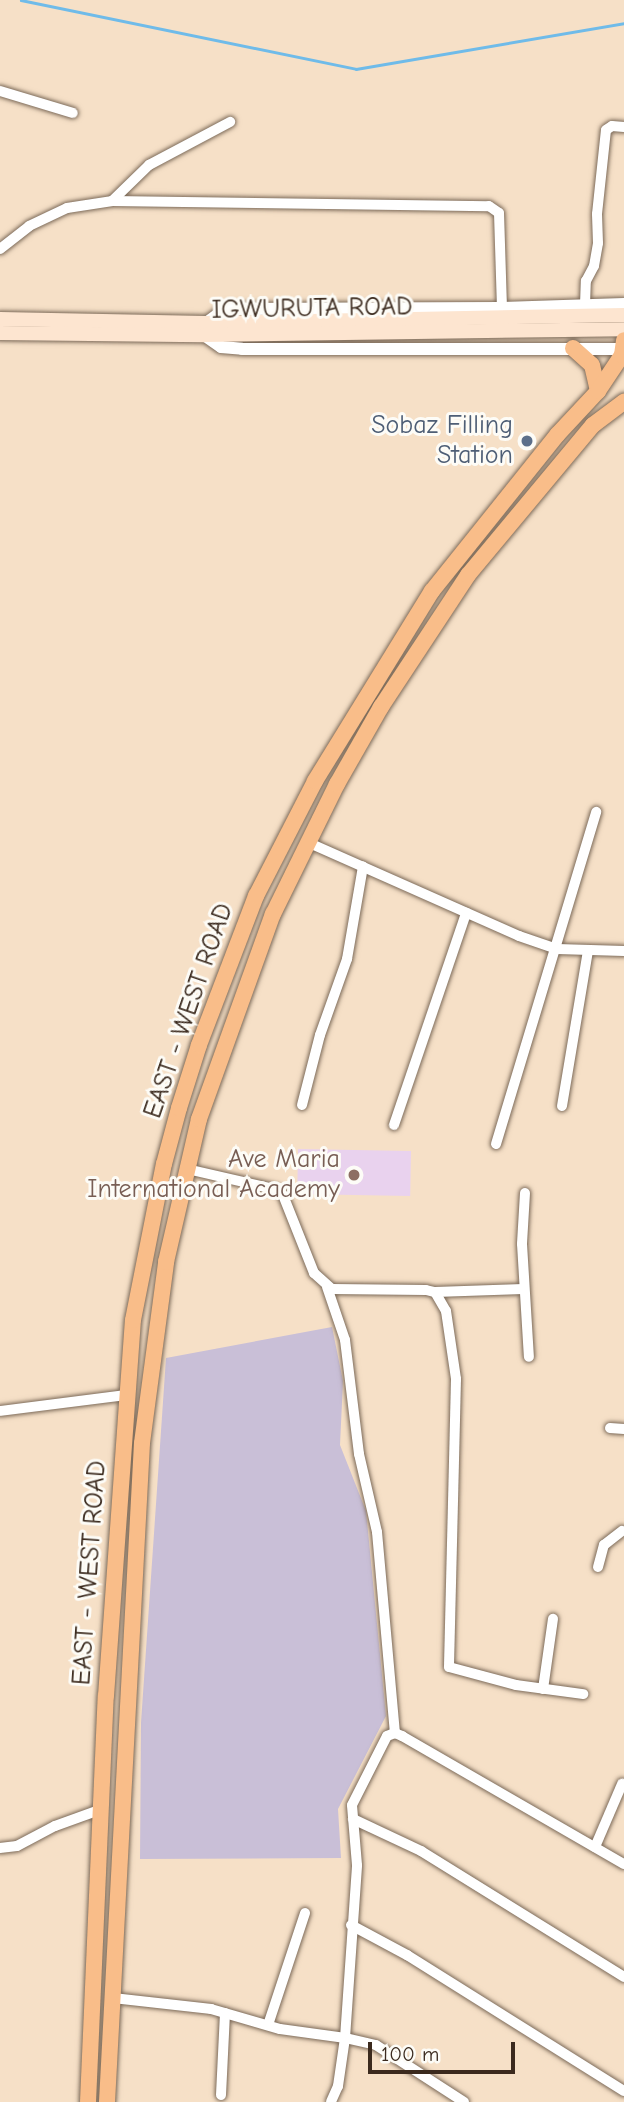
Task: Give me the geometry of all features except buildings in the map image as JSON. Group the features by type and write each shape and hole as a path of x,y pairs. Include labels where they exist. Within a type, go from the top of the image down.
{"main road":[{"path":"548,323 624,315"},
{"name":"IGWURUTA ROAD","path":"0,319 205,329"},
{"name":"IGWURUTA ROAD","path":"0,333 548,323 624,328"},
{"path":"573,348 592,365 598,391"},
{"name":"EAST - WEST ROAD","path":"88,2102 117,1505 133,1320 164,1164 199,1045 256,896 357,709 432,591 556,435 598,391 623,351"},
{"name":"EAST - WEST ROAD","path":"107,2102 142,1443 160,1298 199,1119 247,979 307,842 381,706 468,575 593,425 623,403"},
{"path":"452,566 468,575"}],"street":[{"path":"0,91 73,113"},
{"path":"112,201 149,165 230,122"},
{"path":"585,305 586,281 594,266 598,243 597,214 606,130 612,126 624,127"},
{"path":"0,249 29,226 67,208 112,201 489,206 499,213 502,308"},
{"path":"623,351 573,348 242,349 221,347 205,329 225,309 502,308 624,304"},
{"path":"496,1143 557,949 596,812"},
{"path":"307,842 496,928 557,949 624,951"},
{"path":"302,1105 320,1035 347,959 363,866"},
{"path":"394,1125 466,913"},
{"path":"562,1106 588,951"},
{"path":"187,1169 278,1190 283,1195 314,1272 327,1287 343,1327 359,1454 377,1532 395,1733"},
{"path":"525,1193 523,1289 530,1357"},
{"path":"327,1287 435,1292 523,1289"},
{"path":"435,1292 446,1311 456,1379 449,1667 544,1689 583,1694"},
{"path":"0,1411 127,1395"},
{"path":"610,1428 624,1429"},
{"path":"607,1531 623,1531"},
{"path":"598,1567 604,1545 623,1531"},
{"path":"544,1689 553,1619"},
{"path":"331,2102 338,2085 345,2038 357,1865 352,1805 362,1780 387,1736 395,1733"},
{"path":"395,1733 624,1864"},
{"path":"596,1847 622,1784"},
{"path":"0,1848 17,1846 55,1826 102,1809"},
{"path":"353,1819 421,1851 624,1978"},
{"path":"268,2025 305,1913"},
{"path":"351,1925 407,1955 624,2091"},
{"path":"113,1998 225,2013 268,2025 376,2045 464,2102"},
{"path":"221,2095 225,2013"}],"shaded area":[{"name":"Ave Maria International Academy","path":"298,1149 411,1151 410,1196 297,1194"},
{"path":"332,1327 343,1381 340,1445 366,1511 386,1716 338,1809 341,1858 140,1859 141,1723 166,1358"}],"waterway":[{"path":"21,0 356,69 624,23"}],"place":[{"name":"Sobaz Filling Station","path":"527,441"},
{"name":"Ave Maria International Academy","path":"354,1175"}]}
